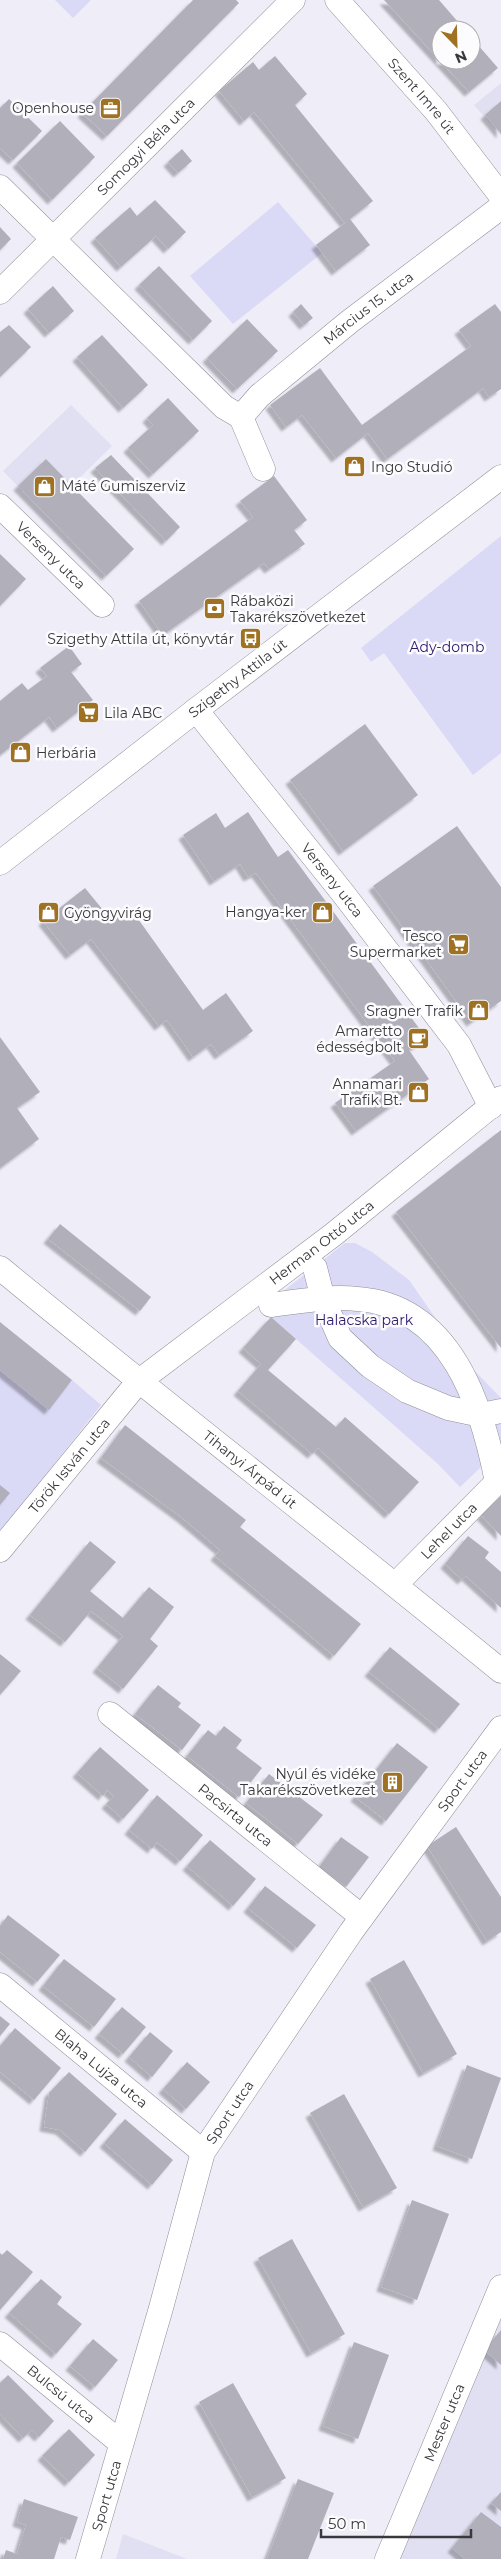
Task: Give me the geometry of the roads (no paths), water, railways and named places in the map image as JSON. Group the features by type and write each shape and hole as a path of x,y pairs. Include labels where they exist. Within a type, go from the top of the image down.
{"street":[{"name":"Somogyi Béla utca","path":"0,292 293,0"},
{"name":"Szent Imre út","path":"338,0 436,111 501,196"},
{"path":"0,187 224,407 241,417 263,470"},
{"name":"Március 15. utca","path":"241,417 259,396 342,328 501,207"},
{"name":"Szigethy Attila út","path":"0,863 196,710 501,478"},
{"name":"Verseny utca","path":"0,506 102,605"},
{"name":"Verseny utca","path":"196,710 336,884 459,1045 496,1102"},
{"name":"Herman Ottó utca","path":"138,1382 334,1234 496,1102"},
{"name":"Tihanyi Árpád út","path":"0,1268 138,1382 396,1584 501,1671"},
{"path":"315,1268 323,1298 340,1338 370,1366 407,1392 448,1408 491,1413"},
{"path":"271,1305 323,1298 360,1299 388,1305 420,1320 444,1345 491,1413 489,1442 499,1480"},
{"name":"Török István utca","path":"0,1550 138,1382"},
{"name":"Lehel utca","path":"396,1584 499,1480"},
{"name":"Pacsirta utca","path":"110,1714 362,1917"},
{"name":"Sport utca","path":"88,2559 161,2308 203,2152 362,1917 501,1728"},
{"name":"Blaha Lujza utca","path":"0,1985 203,2152"},
{"name":"Mester utca","path":"386,2559 501,2287"},
{"name":"Bulcsú utca","path":"0,2344 121,2443"}],"place":[{"name":"Openhouse","path":"110,108"},
{"name":"Ingo Studió","path":"355,467"},
{"name":"Máté Gumiszerviz","path":"45,486"},
{"name":"Rábaközi Takarékszövetkezet","path":"214,609"},
{"name":"Szigethy Attila út, könyvtár","path":"250,639"},
{"name":"Lila ABC","path":"88,713"},
{"name":"Herbária","path":"20,753"},
{"name":"Hangya-ker","path":"323,912"},
{"name":"Gyöngyvirág","path":"48,913"},
{"name":"Tesco Supermarket","path":"458,944"},
{"name":"Sragner Trafik","path":"479,1011"},
{"name":"Amaretto édességbolt","path":"418,1039"},
{"name":"Annamari Trafik Bt.","path":"418,1092"},
{"name":"Nyúl és vidéke Takarékszövetkezet","path":"392,1782"}],"park label":[{"name":"Ady-domb","path":"447,647"},
{"name":"Halacska park","path":"364,1320"}]}
